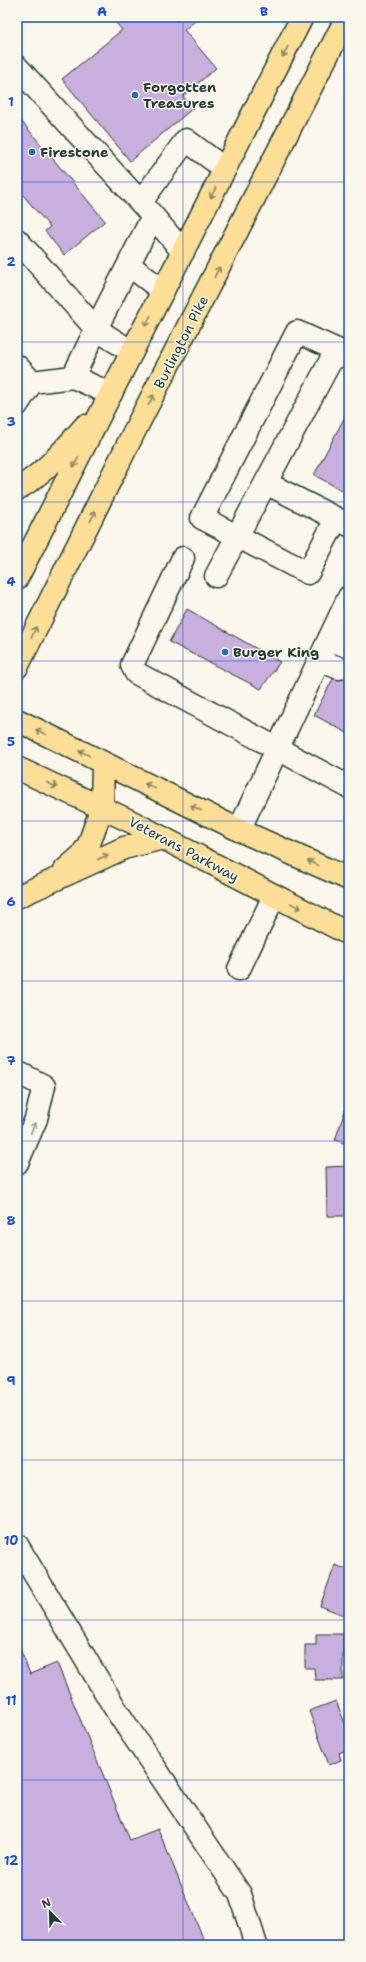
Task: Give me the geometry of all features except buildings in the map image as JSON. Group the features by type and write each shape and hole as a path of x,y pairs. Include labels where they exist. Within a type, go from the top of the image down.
{"main road":[{"path":"17,578 302,17"},
{"name":"Burlington Pike","path":"17,667 138,424 345,25"},
{"path":"17,489 35,478 62,453 111,394"},
{"path":"17,720 239,830 349,879"},
{"path":"53,879 82,855 89,844 102,807 103,763"},
{"name":"Veterans Parkway","path":"17,768 102,807 349,934"},
{"path":"17,897 53,879 124,848 163,838"}],"lane":[{"path":"17,67 147,209 182,252"},
{"path":"73,377 128,265 147,209 186,140 225,169"},
{"path":"17,240 96,329 132,352"},
{"path":"128,265 163,291"},
{"path":"266,483 343,522 308,573 202,518 297,332 347,354"},
{"path":"216,576 331,360 347,354"},
{"path":"17,366 32,382"},
{"path":"17,405 32,382 73,377 111,394"},
{"path":"183,558 132,665 133,670 136,673 349,787"},
{"path":"239,830 278,748 338,642 349,597"},
{"path":"239,969 274,896"},
{"path":"17,1072 44,1086 36,1120 17,1163"},
{"path":"17,1545 118,1713 240,1894 256,1945"}],"tunnel":[{"path":"344,657 349,660"}],"place":[{"name":"Forgotten Treasures","path":"135,95"},
{"name":"Firestone","path":"32,152"},
{"name":"Burger King","path":"225,652"}]}
